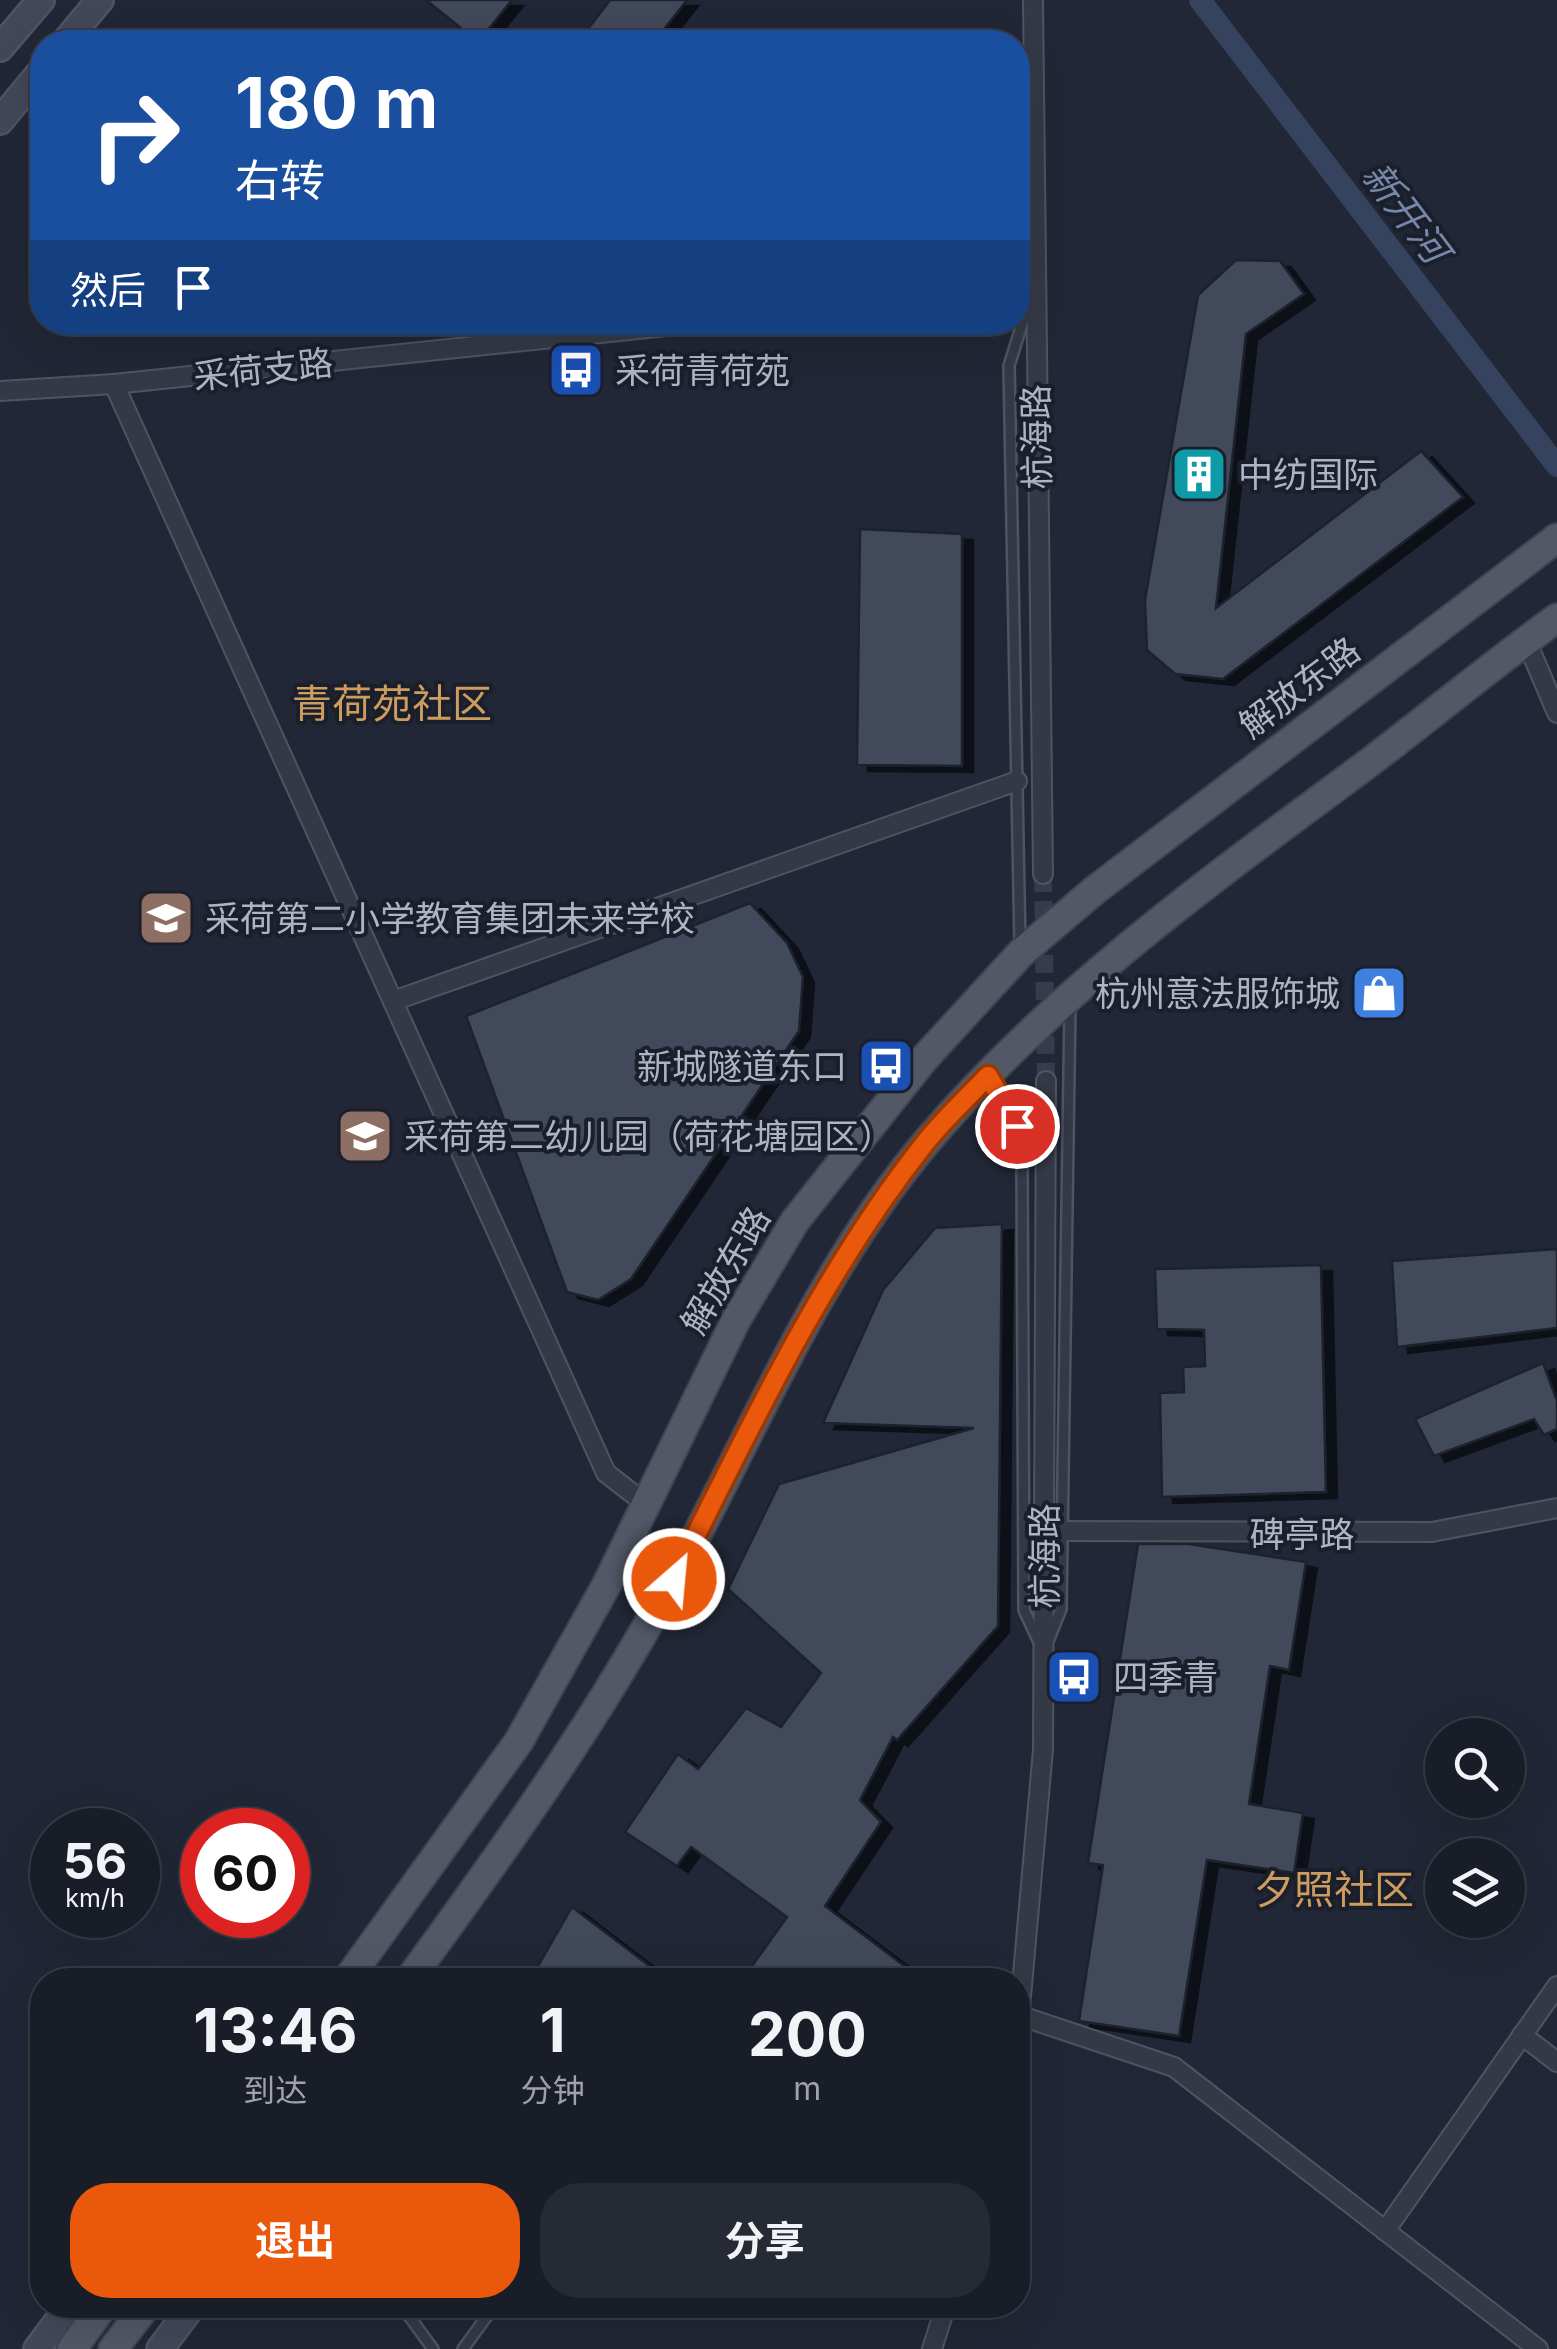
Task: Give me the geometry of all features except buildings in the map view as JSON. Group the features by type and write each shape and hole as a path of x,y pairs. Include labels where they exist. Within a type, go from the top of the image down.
{"main road":[{"path":"0,48 40,0"},
{"path":"75,30 100,0"},
{"path":"0,122 30,85"},
{"name":"解放东路","path":"356,1968 519,1740 607,1584 736,1320 795,1221 923,1060 1020,953 1095,890 1557,538"},
{"path":"419,1968 512,1840 598,1708 674,1579 800,1334 863,1230 927,1141 988,1076 1171,909 1557,618"},
{"path":"36,2349 60,2318"},
{"path":"72,2349 95,2318"},
{"path":"113,2349 136,2318"},
{"path":"160,2349 183,2318"}],"street":[{"name":"杭海路","path":"1030,124 1033,0"},
{"name":"采荷支路","path":"0,391 114,384 581,335"},
{"name":"杭海路","path":"1027,335 1044,874"},
{"path":"114,384 606,1473 646,1504"},
{"path":"1526,640 1557,713"},
{"path":"393,1001 1017,781"},
{"name":"杭海路","path":"1024,1968 1043,1750 1044,1651 1054,1531 1046,1081"},
{"name":"碑亭路","path":"1054,1531 1432,1532 1557,1508"},
{"path":"1384,2230 1557,1986"},
{"path":"1030,2026 1174,2067 1538,2349"},
{"path":"1522,2036 1557,2062"},
{"path":"932,2349 942,2318"}],"lane":[{"path":"1016,335 1009,366 1020,953"},
{"path":"1054,1531 1070,1000"},
{"path":"988,1076 1017,1126 1022,1164 1024,1610 1044,1651"},
{"path":"410,2318 433,2349"},
{"path":"464,2349 485,2318"}],"waterway":[{"name":"新开河","path":"1200,0 1557,466"}],"tunnel":[{"path":"1043,874 1046,1081"}],"place":[{"name":"采荷青荷苑","path":"576,370"},
{"name":"中纺国际","path":"1199,474"},
{"name":"采荷第二小学教育集团未来学校","path":"166,918"},
{"name":"杭州意法服饰城","path":"1379,993"},
{"name":"新城隧道东口","path":"886,1066"},
{"name":"采荷第二幼儿园（荷花塘园区）","path":"365,1136"},
{"name":"四季青","path":"1074,1677"}],"district":[{"name":"青荷苑社区","path":"392,703"},
{"name":"夕照社区","path":"1334,1889"}],"route":[{"path":"674,1579 800,1334 863,1230 927,1141 988,1076 1017,1126"}]}
